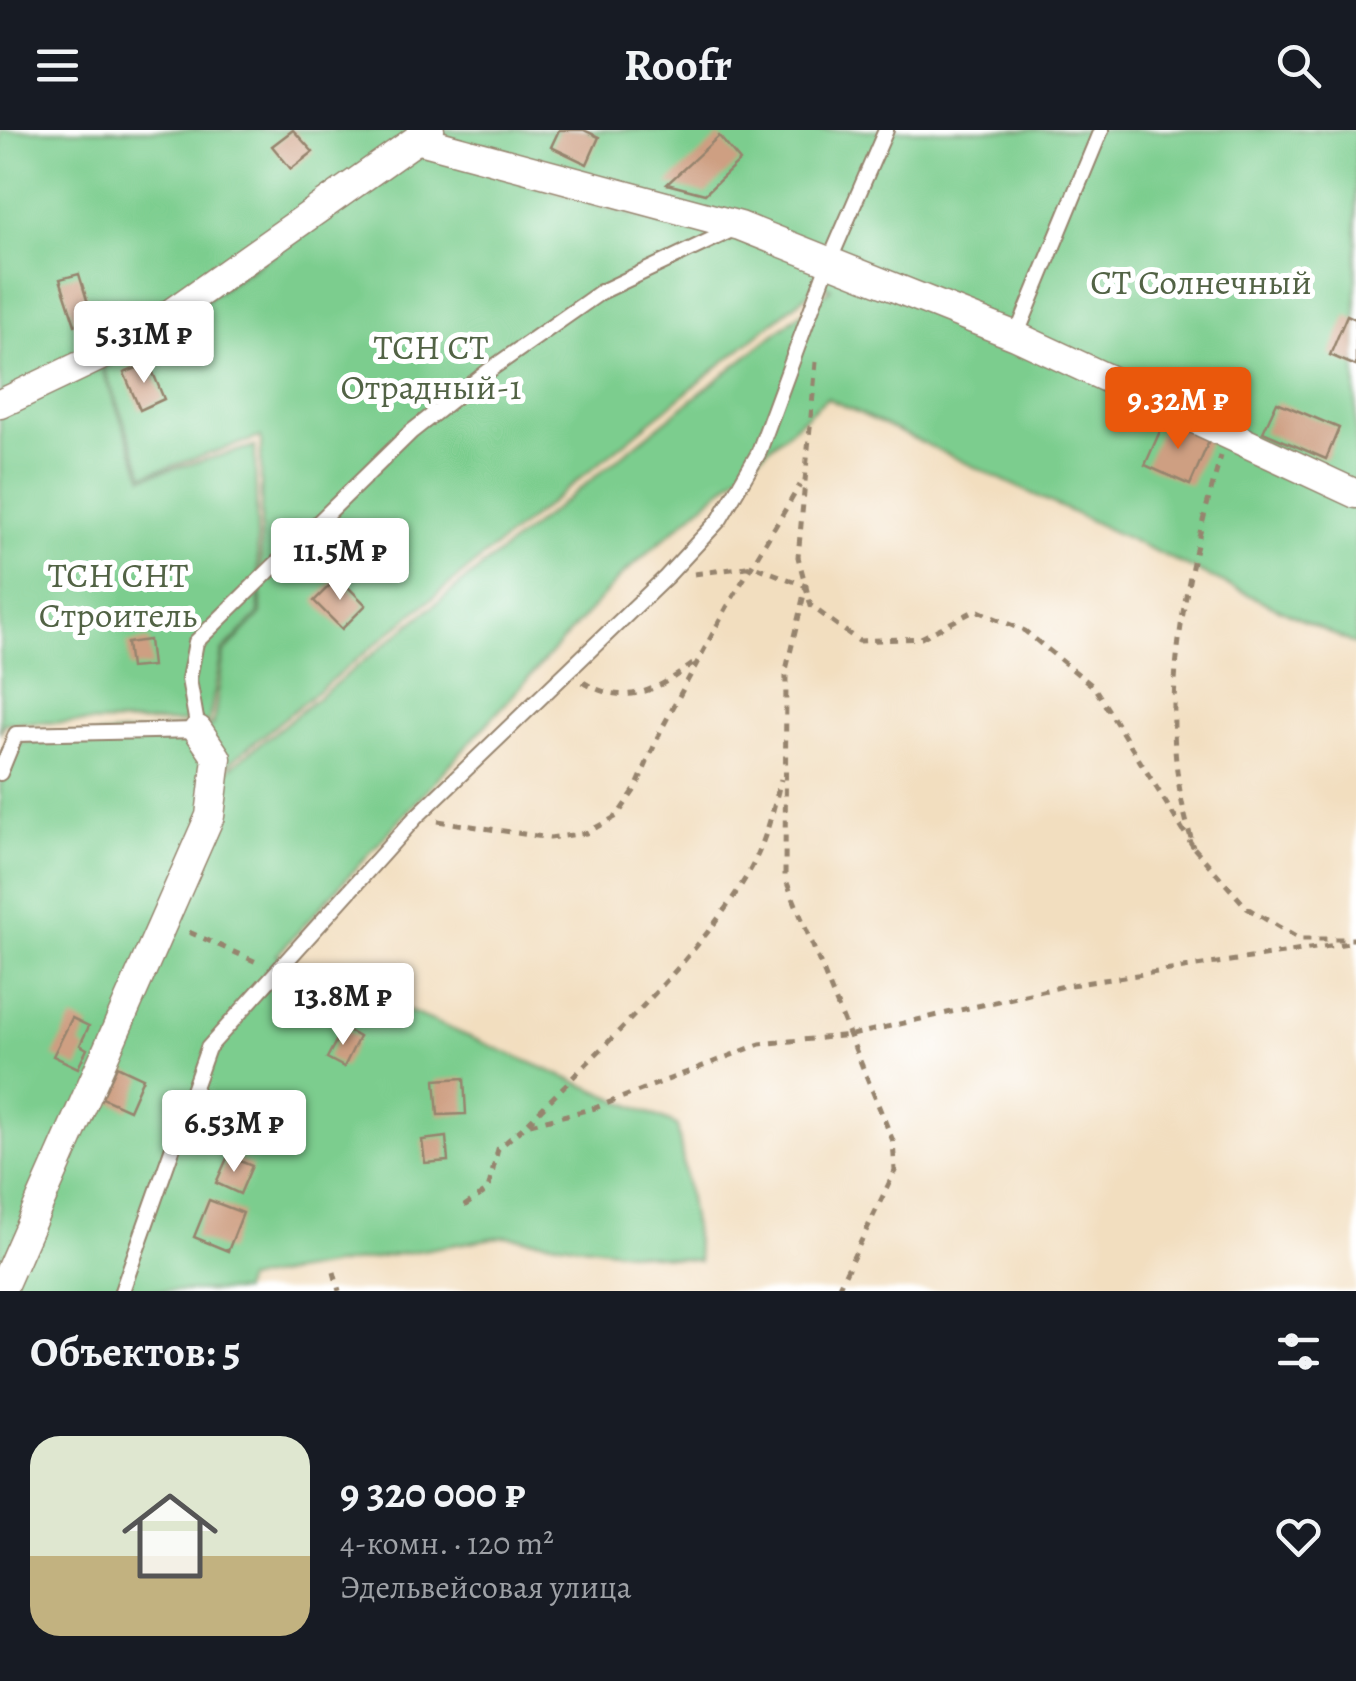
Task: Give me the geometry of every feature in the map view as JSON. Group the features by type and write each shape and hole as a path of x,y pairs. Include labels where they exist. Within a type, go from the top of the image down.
{"street":[{"path":"0,404 130,342 425,135 740,226 1016,336 1356,494"},
{"path":"1,1291 210,816 217,758 198,730"}],"lane":[{"path":"122,1291 208,1048 415,818 666,578 720,519 758,454 828,264 886,130"},
{"path":"1016,336 1101,130"},
{"path":"0,773 16,734 198,730 189,679 196,642 411,432 601,292 740,226"}],"path":[{"path":"816,356 798,556 811,606 858,641 920,638 976,610 1025,631 1094,687 1194,848 1247,908 1299,939 1356,940"},
{"path":"1194,848 1178,793 1170,708 1194,563 1228,432"},
{"path":"415,818 550,838 586,833 617,816 636,788 661,730 700,658 803,481"},
{"path":"666,578 754,566 806,586"},
{"path":"806,586 786,670 782,771 785,878 893,1141 895,1171 837,1291"},
{"path":"567,672 594,689 631,697 663,686 700,658"},
{"path":"464,1206 488,1190 498,1149 526,1125 712,925 749,872 770,825 782,771"},
{"path":"164,921 277,971"},
{"path":"526,1125 594,1108 760,1044 852,1035 1064,986 1356,940"},
{"path":"334,1272 338,1291"}],"green space":[{"path":"0,130 1356,130 1356,645 827,398 623,574 277,955 677,1125 699,1261 505,1236 246,1280 242,1291 0,1291 0,784 20,742 213,725 224,653 261,614 261,437 144,475 104,369 425,152 681,230 440,135 102,369 143,477 255,446 259,614 222,651 209,722 5,723 0,733","holes":["820,284 831,289 227,770 223,768"]}],"building":[{"path":"293,130 313,152 291,169 272,146"},
{"path":"559,130 584,130 599,137 587,164 551,147"},
{"path":"719,136 740,161 705,194 667,184"},
{"path":"79,274 93,320 75,325 60,279"},
{"path":"1347,315 1356,319 1356,366 1330,355"},
{"path":"149,363 164,399 140,410 124,373"},
{"path":"1277,402 1339,428 1326,459 1263,432"},
{"path":"1165,420 1210,439 1190,485 1145,465"},
{"path":"338,577 366,605 342,629 314,601"},
{"path":"149,640 152,666 130,668 127,643"},
{"path":"72,1018 89,1026 80,1045 87,1049 78,1068 53,1056"},
{"path":"343,1028 359,1037 344,1067 327,1058"},
{"path":"117,1066 143,1078 129,1110 102,1098"},
{"path":"464,1078 466,1114 438,1115 435,1080"},
{"path":"446,1137 448,1161 425,1163 422,1140"},
{"path":"228,1156 252,1166 240,1194 216,1183"},
{"path":"209,1200 243,1213 228,1251 194,1237"}],"park label":[{"name":"СТ Солнечный","path":"1201,282"},
{"name":"ТСН СТ Отрадный-1","path":"431,367"},
{"name":"ТСН СНТ Строитель","path":"118,595"}]}
